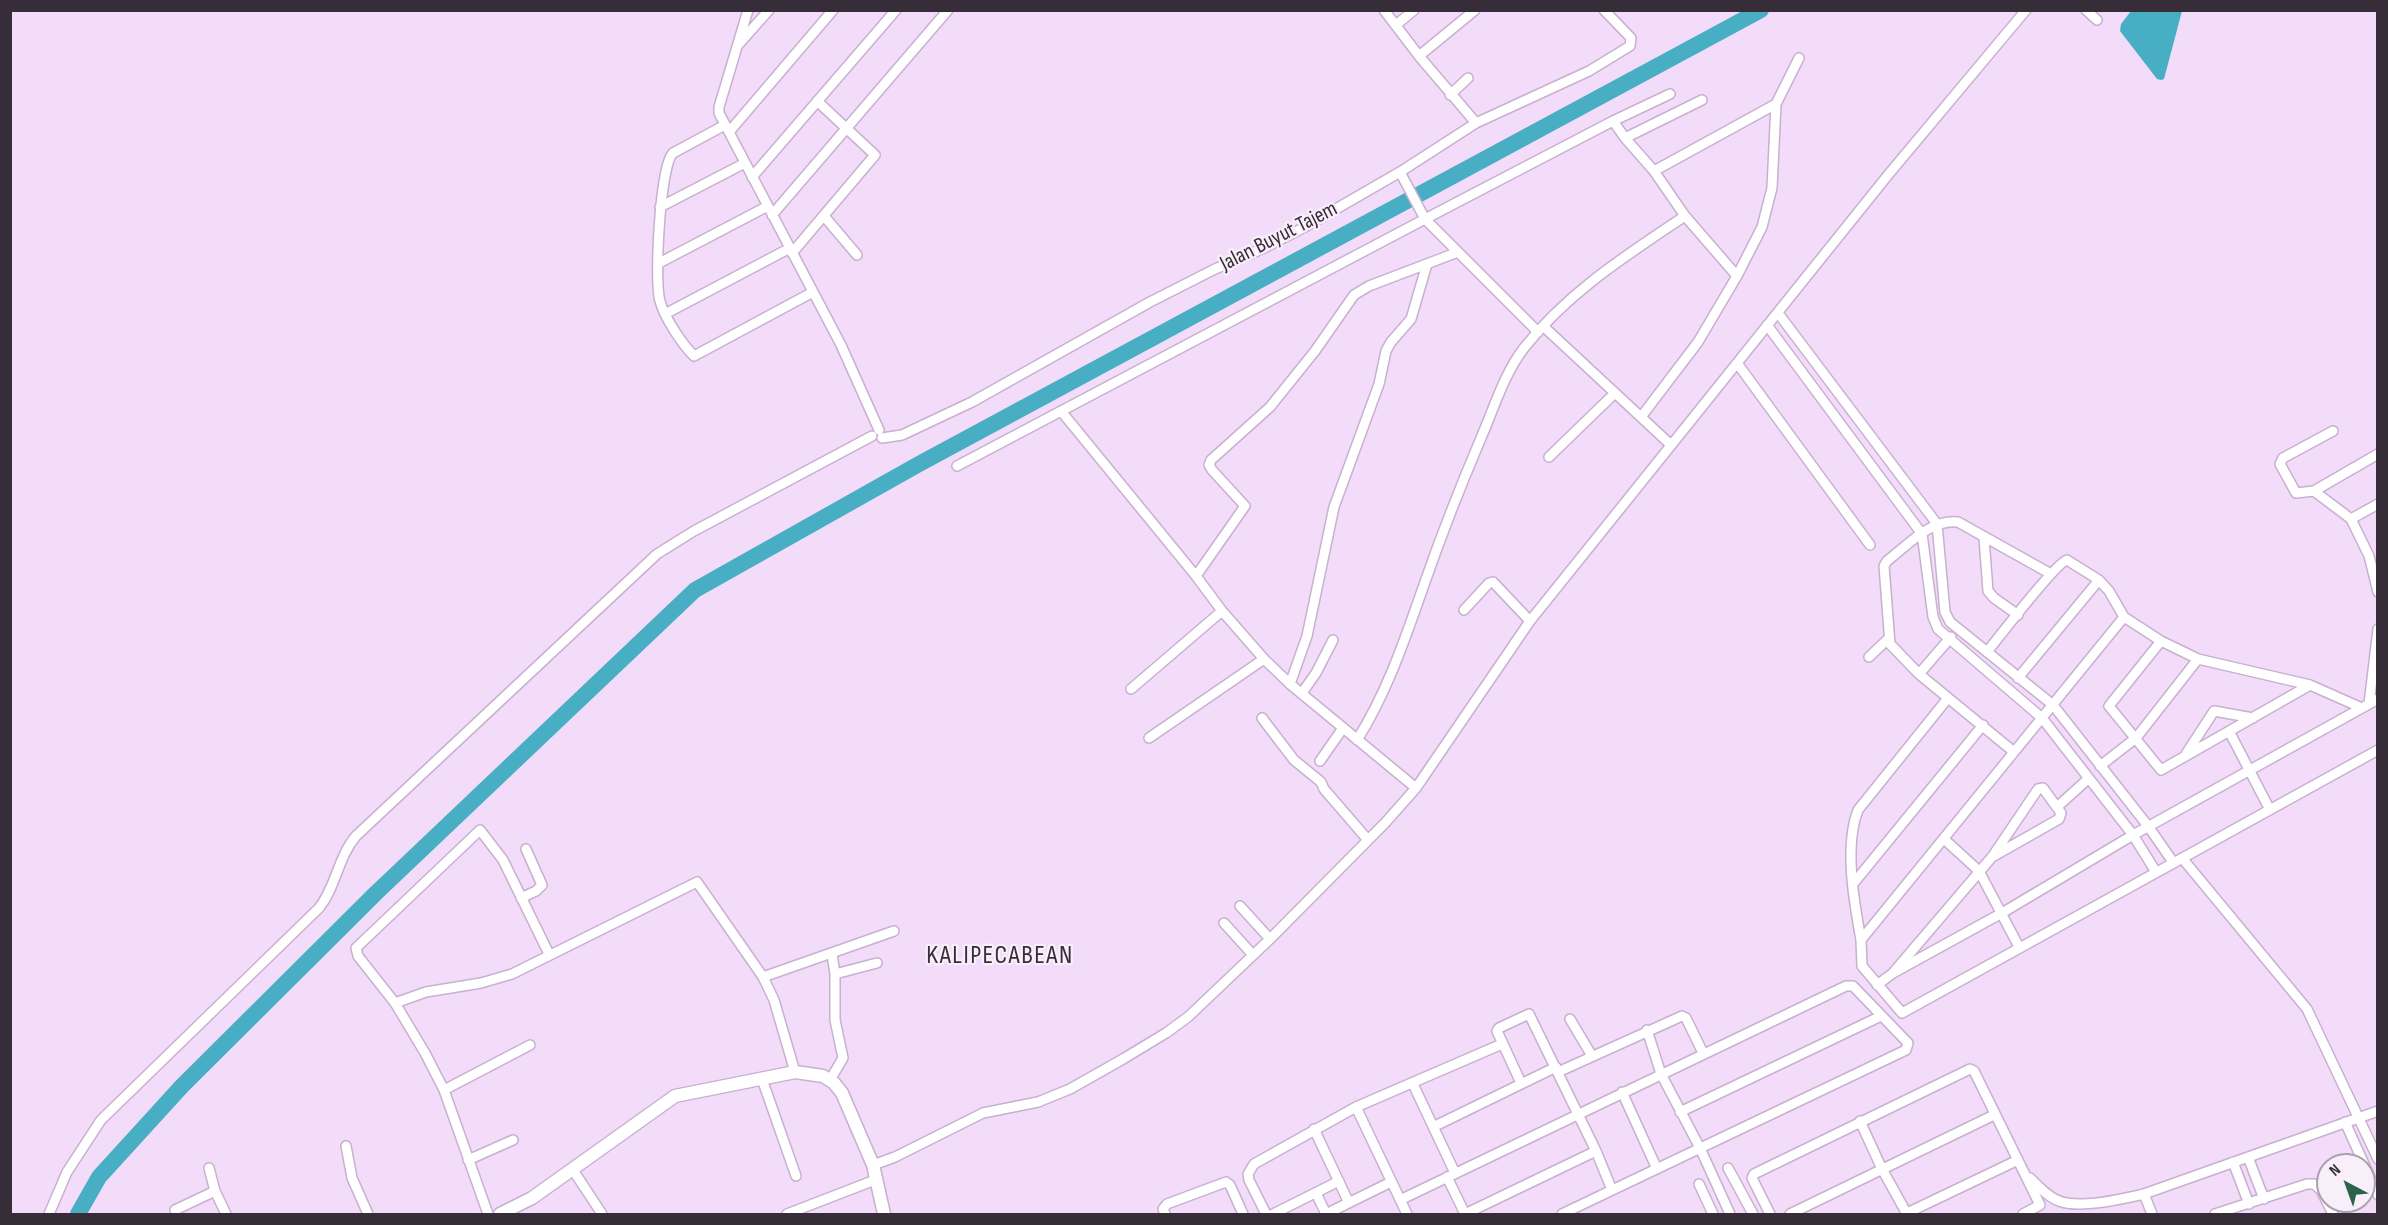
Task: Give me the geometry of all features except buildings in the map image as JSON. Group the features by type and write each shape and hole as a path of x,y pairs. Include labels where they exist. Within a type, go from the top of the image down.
{"street":[{"path":"748,10 719,107 727,129 841,345 878,435"},
{"path":"736,48 769,10"},
{"path":"813,292 694,356 665,314 659,300 657,280 660,207 669,156 727,129 833,10"},
{"path":"752,177 896,10"},
{"path":"1384,10 1450,95 1476,123"},
{"path":"1396,25 1414,10"},
{"path":"1419,56 1475,10"},
{"name":"Jalan Buyut Tajem","path":"48,1215 67,1172 101,1120 319,908 326,898 350,843 657,554 694,531 878,435 902,435 972,402 1150,302 1215,269 1264,248 1402,175 1476,123 1589,71 1630,46 1631,38 1604,10"},
{"path":"873,1165 896,1157 984,1113 1038,1102 1070,1089 1166,1033 1188,1017 1270,939 1416,788 1530,621 1888,175 2026,10"},
{"path":"2086,10 2097,20"},
{"path":"659,263 770,211 848,128 944,12"},
{"path":"1641,417 1698,342 1737,276 1762,227 1769,205 1773,180 1776,104 1799,58"},
{"path":"1450,95 1468,78"},
{"path":"957,466 1424,217 1670,94"},
{"path":"1625,138 1702,100"},
{"path":"665,314 791,250 824,216 875,155 817,101"},
{"path":"1654,171 1776,104"},
{"path":"1613,121 1654,171 1685,216 1737,276"},
{"path":"660,207 745,163"},
{"path":"1402,175 1424,217 1458,252 1540,329 1641,417 1669,448"},
{"path":"824,216 857,255"},
{"path":"1357,740 1372,717 1391,676 1450,512 1509,371 1540,329 1587,285 1685,216"},
{"path":"1196,576 1245,506 1212,470 1209,465 1211,460 1270,407 1315,351 1354,295 1368,286 1458,252"},
{"path":"1290,684 1307,636 1334,507 1379,384 1386,351 1411,320 1427,264"},
{"path":"1778,313 1934,521 1945,612 1950,622 2053,705 2148,826 2307,1009 2378,1159"},
{"path":"1767,325 1920,531 1933,617 1938,629 2042,718 2133,835 2156,872"},
{"path":"1737,363 1870,545"},
{"path":"1804,374 1816,364"},
{"path":"1549,457 1615,393"},
{"path":"1061,411 1222,611 1264,659 1290,684 1416,788"},
{"path":"2332,431 2280,461 2296,493 2314,491 2378,454"},
{"path":"2314,491 2350,519 2373,554 2378,592"},
{"path":"2350,519 2378,504"},
{"path":"2014,752 1919,674 1896,652 1889,638 1884,566 1920,531 1934,521 1958,522 2051,574"},
{"path":"1984,538 1988,591 2018,615"},
{"path":"1986,652 2051,574 2063,561 2067,560 2099,580 2109,591 2124,617 2161,641 2198,659 2310,685 2369,704"},
{"path":"2018,678 2099,580"},
{"path":"1464,610 1492,582 1530,621"},
{"path":"1131,689 1222,611"},
{"path":"1861,940 2124,617"},
{"path":"1919,674 1958,629"},
{"path":"2369,704 2378,629"},
{"path":"1869,657 1889,638"},
{"path":"1302,693 1316,674 1333,640"},
{"path":"2161,641 2109,706 2111,712 2136,738 2161,770 2310,685"},
{"path":"1149,738 1264,659"},
{"path":"2100,766 2136,738 2198,659"},
{"path":"1562,1215 1906,1050 1908,1043 1881,1016 1862,966 1861,940 1853,897 1852,834 1858,810 1948,698"},
{"path":"1893,973 2002,913 2148,826 2369,704"},
{"path":"2186,754 2214,711 2253,718"},
{"path":"1262,718 1294,760 1321,782 1324,789 1368,840"},
{"path":"1853,884 1983,725"},
{"path":"1320,761 1343,728"},
{"path":"2229,731 2270,810"},
{"path":"1400,1200 1846,986 1874,993 1904,1013 2019,947 2378,750"},
{"path":"2057,807 2088,779"},
{"path":"1874,993 1992,857 2038,789 2043,788 2061,813 2059,819 1992,857"},
{"path":"488,1215 444,1090 425,1053 394,1003 358,956 356,948 477,831 483,832 503,860 549,954"},
{"path":"1944,838 1979,872 2019,947"},
{"path":"521,898 536,891 542,885 526,849"},
{"path":"394,1003 426,992 497,979 512,974 697,882 763,977 774,1000 795,1072"},
{"path":"1240,906 1270,939"},
{"path":"1224,923 1253,955"},
{"path":"763,977 894,931"},
{"path":"830,1080 843,1059 835,1020 835,974 832,954"},
{"path":"835,974 876,963"},
{"path":"1521,1083 1498,1034 1499,1028 1529,1014 1596,1151 1612,1190"},
{"path":"1433,1126 1521,1083 1592,1056 1682,1016 1686,1018 1703,1053"},
{"path":"1680,1112 1881,1016"},
{"path":"1570,1019 1592,1056"},
{"path":"1647,1030 1661,1074 1700,1148 1730,1215"},
{"path":"1266,1215 1249,1180 1248,1174 1254,1164 1356,1107 1502,1044"},
{"path":"444,1090 530,1045"},
{"path":"1770,1215 1752,1178 1753,1175 1970,1069 1974,1071 2040,1205 2023,1215"},
{"path":"502,1214 532,1198 573,1170 668,1099 698,1090 795,1072 815,1074 830,1080 842,1094 873,1165 884,1215"},
{"path":"762,1078 795,1176"},
{"path":"1413,1084 1433,1126 1465,1214 1596,1151"},
{"path":"1622,1092 1657,1169"},
{"path":"1356,1107 1407,1215"},
{"path":"2026,1175 2048,1195 2060,1202 2108,1201 2144,1194 2378,1110"},
{"path":"1790,1215 1994,1115"},
{"path":"1860,1121 1906,1214 2018,1160"},
{"path":"2345,1122 2378,1195"},
{"path":"1314,1129 1349,1203"},
{"path":"468,1160 513,1140"},
{"path":"346,1146 352,1178 369,1215"},
{"path":"2248,1156 2264,1199"},
{"path":"2233,1162 2249,1204"},
{"path":"209,1168 215,1191 226,1215"},
{"path":"1728,1168 1753,1215"},
{"path":"573,1170 602,1215"},
{"path":"787,1215 875,1180"},
{"path":"1273,1215 1339,1181"},
{"path":"1165,1215 1163,1209 1167,1204 1226,1182 1230,1185 1243,1215"},
{"path":"1316,1193 1326,1214 1391,1182"},
{"path":"1699,1184 1713,1215"},
{"path":"2215,1215 2307,1184 2314,1184 2321,1190 2333,1215"},
{"path":"175,1210 215,1191"},
{"path":"2144,1194 2152,1215"}],"water":[{"path":"2131,11 2182,11 2164,79 2157,79 2120,31 2121,24"}],"waterway":[{"path":"78,1214 99,1177 182,1086 376,893 695,590 919,464 1761,10"}],"district":[{"name":"KALIPECABEAN","path":"1000,956"}]}
